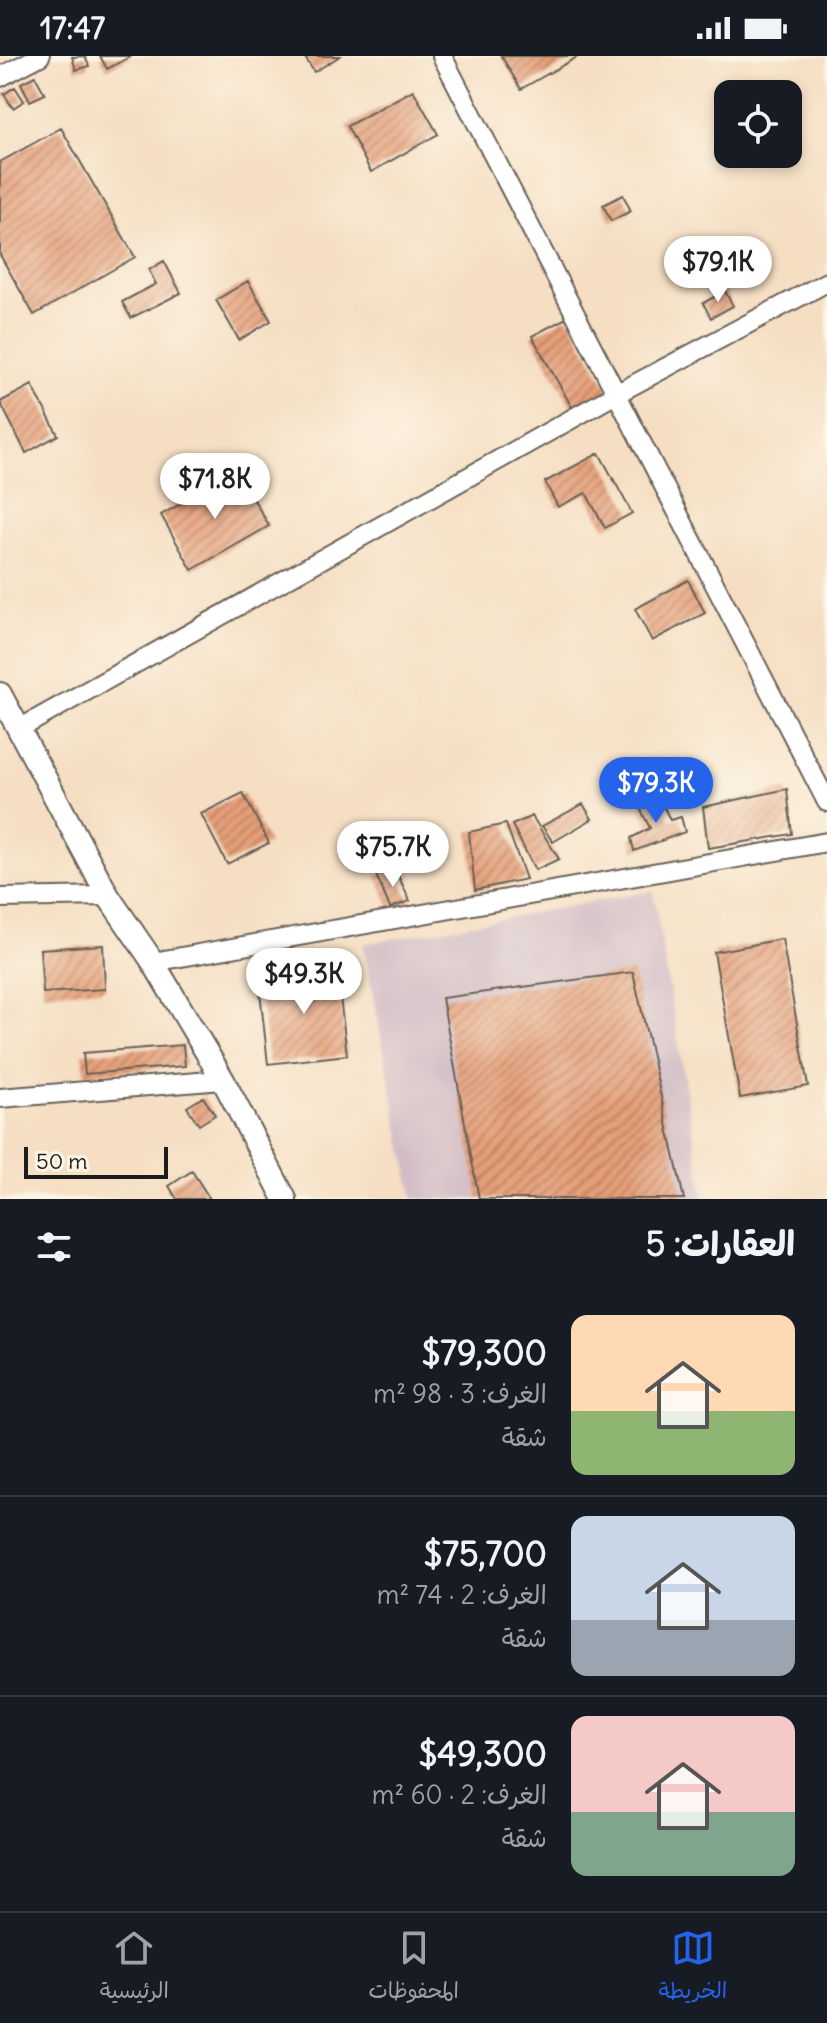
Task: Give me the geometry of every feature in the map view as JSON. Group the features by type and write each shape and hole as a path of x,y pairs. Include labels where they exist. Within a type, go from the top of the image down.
{"street":[{"path":"0,77 40,56"},
{"path":"442,56 827,802"},
{"path":"19,729 616,394 827,282"},
{"path":"0,694 108,896 153,962 223,1080 285,1199"},
{"path":"153,962 827,842"},
{"path":"0,898 108,896"},
{"path":"0,1098 223,1080"}],"shaded area":[{"path":"653,891 704,1199 413,1199 363,944"}],"building":[{"path":"85,56 89,66 76,70 72,57"},
{"path":"100,56 132,56 107,69"},
{"path":"304,56 340,56 314,72"},
{"path":"501,56 579,56 521,89"},
{"path":"35,76 45,94 30,101 21,83"},
{"path":"15,87 24,101 13,108 4,94"},
{"path":"413,90 438,134 371,172 347,126"},
{"path":"61,128 135,257 34,315 0,255 0,162"},
{"path":"623,195 631,211 611,221 603,205"},
{"path":"164,261 181,293 131,318 122,302 156,284 149,270"},
{"path":"248,281 271,321 239,340 216,300"},
{"path":"725,291 733,306 711,318 703,303"},
{"path":"568,317 610,392 574,411 532,336"},
{"path":"32,385 58,435 26,453 0,402"},
{"path":"599,453 632,513 605,528 586,493 558,507 545,482"},
{"path":"238,472 269,526 192,570 161,515"},
{"path":"688,580 705,613 652,641 635,609"},
{"path":"787,789 792,834 708,848 703,807"},
{"path":"243,793 269,843 227,864 201,814"},
{"path":"645,796 660,799 670,820 681,817 685,832 634,851 631,838 650,828 640,808"},
{"path":"583,804 592,819 553,842 542,826"},
{"path":"532,816 559,859 535,870 512,825"},
{"path":"506,824 526,879 475,890 469,832"},
{"path":"396,871 410,901 390,908 376,875"},
{"path":"782,939 808,1086 740,1098 714,952"},
{"path":"103,945 105,989 43,993 40,949"},
{"path":"335,955 347,1055 268,1064 259,982 317,975 315,958"},
{"path":"633,972 684,1199 479,1199 442,998"},
{"path":"183,1045 185,1066 85,1074 83,1053"},
{"path":"203,1097 215,1115 199,1125 187,1107"},
{"path":"192,1171 210,1199 177,1199 169,1186"}]}
